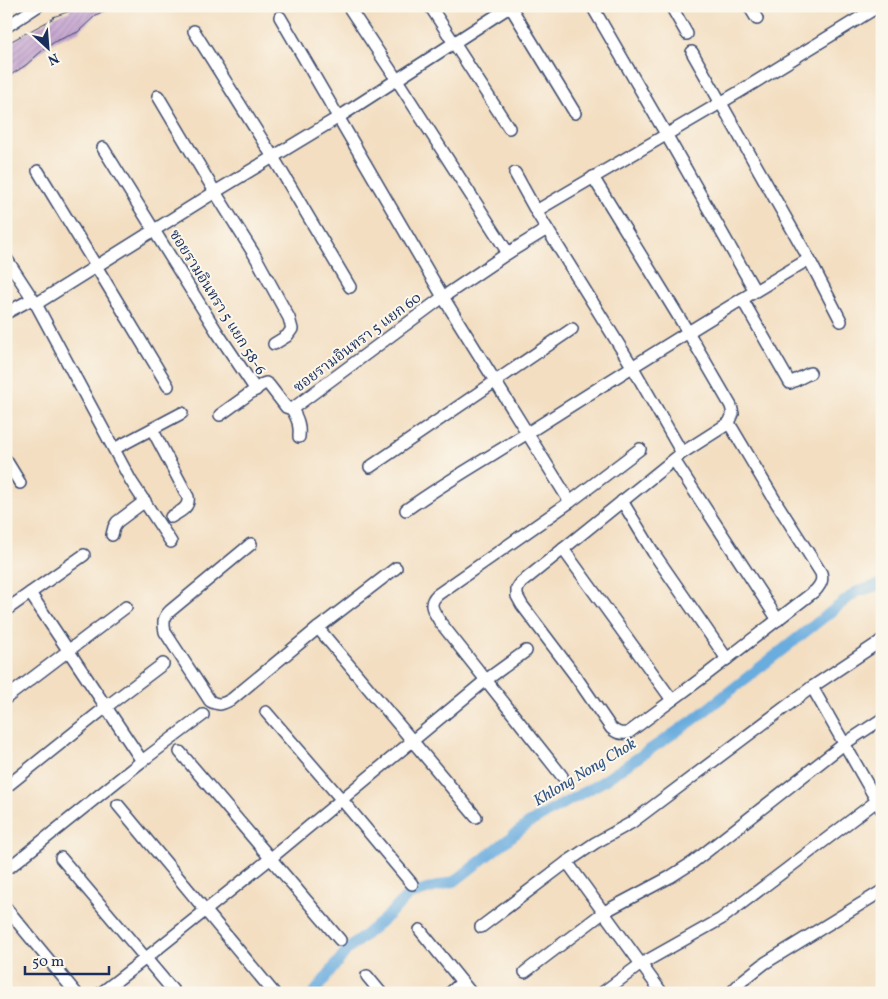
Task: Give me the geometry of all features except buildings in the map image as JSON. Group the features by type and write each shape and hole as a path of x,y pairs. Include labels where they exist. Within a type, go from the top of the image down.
{"street":[{"path":"6,27 38,6"},
{"path":"348,6 508,253"},
{"path":"430,6 509,128"},
{"path":"6,313 34,302 96,266 339,117 510,6 575,113"},
{"path":"592,6 754,291"},
{"path":"671,6 687,34"},
{"path":"750,6 757,19"},
{"path":"536,211 879,6"},
{"path":"280,18 443,297 570,502"},
{"path":"194,31 273,157 350,287"},
{"path":"692,52 809,259 841,321"},
{"path":"158,96 254,254 289,318 292,328 287,336 274,344"},
{"name":"ซอยรามอินทรา 5 แยก 58-6","path":"103,148 217,332 256,390"},
{"path":"38,171 168,386"},
{"path":"515,173 536,211 632,366 678,456 778,620"},
{"path":"593,177 688,332 731,406 733,414 729,423 678,456 562,549 521,583 517,589 517,596 522,605 574,674 611,728 620,734 628,733 672,700 778,620 816,590 821,583 821,573 729,423"},
{"name":"ซอยรามอินทรา 5 แยก 60","path":"256,390 263,384 269,385 286,407 292,409 443,297 547,229"},
{"path":"6,258 34,302 131,481 171,542"},
{"path":"406,510 632,366 809,259"},
{"path":"742,299 790,383 810,374"},
{"path":"370,467 572,329"},
{"path":"220,414 256,390"},
{"path":"292,409 300,427 299,438"},
{"path":"114,449 182,413"},
{"path":"152,429 188,497 186,507 171,517"},
{"path":"562,776 440,622 433,611 433,599 570,502 640,449"},
{"path":"6,460 20,483"},
{"path":"112,535 117,522 145,501"},
{"path":"622,501 653,552 726,659"},
{"path":"251,544 164,617 165,632 210,701 216,704 232,699 318,628 396,568"},
{"path":"562,549 672,700"},
{"path":"6,610 84,555"},
{"path":"30,594 142,761"},
{"path":"6,698 126,607"},
{"path":"318,628 476,817"},
{"path":"481,927 567,862 631,823 812,687 880,641"},
{"path":"101,993 271,858 486,680 526,651"},
{"path":"6,786 163,664"},
{"path":"602,993 641,964 721,919 880,802 812,687"},
{"path":"266,712 412,884"},
{"path":"6,860 11,866 142,761 203,715"},
{"path":"525,972 604,912 670,877 692,863 844,744 882,719"},
{"path":"180,752 340,940"},
{"path":"118,805 274,993"},
{"path":"61,858 175,993"},
{"path":"567,862 662,993"},
{"path":"731,993 742,981 765,963 882,891"},
{"path":"6,908 76,993"},
{"path":"420,930 471,993"},
{"path":"367,976 381,993"},
{"path":"450,993 462,982"}],"waterway":[{"name":"Khlong Nong Chok","path":"314,993 347,950 382,921 409,895 455,881 529,823 602,782 692,721 856,592 882,584"}]}
